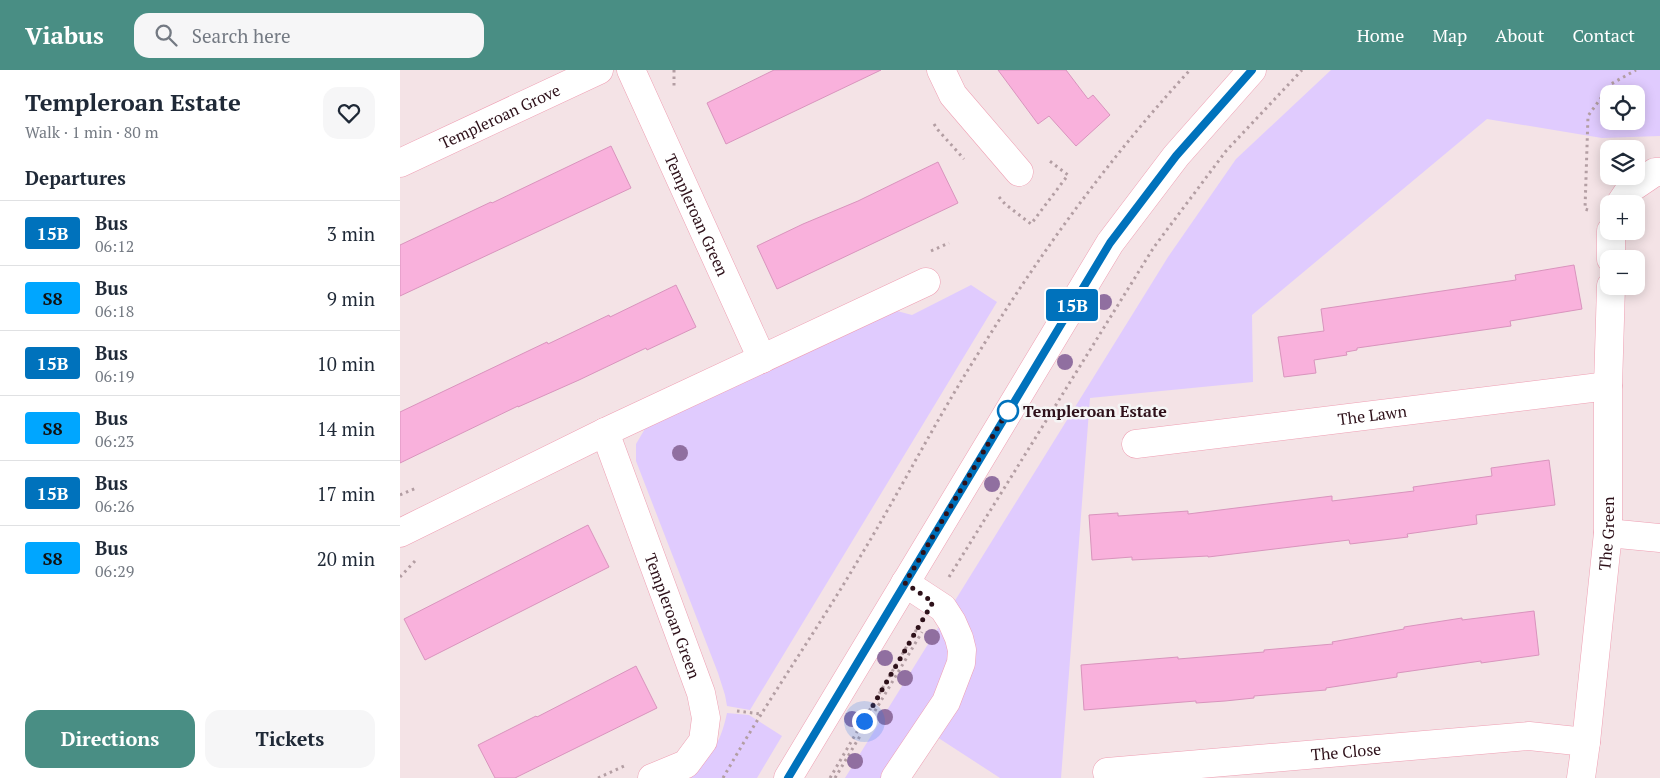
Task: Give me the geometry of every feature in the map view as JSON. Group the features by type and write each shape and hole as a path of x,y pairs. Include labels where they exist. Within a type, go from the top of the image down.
{"street":[{"name":"Templeroan Grove","path":"400,163 599,70"},
{"name":"Templeroan Green","path":"631,70 762,358"},
{"path":"941,70 953,95 1019,172"},
{"path":"788,778 1110,243 1176,156 1252,70"},
{"path":"1626,195 1630,189 1655,172 1660,172"},
{"path":"400,532 605,432 926,282"},
{"name":"The Green","path":"1581,778 1608,533 1608,386 1611,295"},
{"name":"The Lawn","path":"1136,444 1608,386"},
{"name":"Templeroan Green","path":"605,432 701,694 706,718 703,740 686,764 642,770"},
{"path":"1608,533 1660,538"},
{"path":"896,778 946,702 961,663 962,650 952,622 943,608 929,614 905,583"},
{"name":"The Close","path":"1107,772 1529,736 1586,742"}],"path":[{"path":"674,70 674,85 678,94"},
{"path":"723,778 761,714 860,558 976,357 1053,239 1143,122 1190,70"},
{"path":"830,778 1154,247 1226,151 1302,70"},
{"path":"1585,209 1588,116 1611,84 1636,70"},
{"path":"922,255 948,243"},
{"path":"400,496 418,487"},
{"path":"400,577 416,560"},
{"path":"835,778 929,614"},
{"path":"734,711 761,714"},
{"path":"598,778 642,770"}],"shaded area":[{"path":"1331,70 1660,70 1660,136 1602,138 1487,119 1252,315 1253,382 1090,398 1061,778 1000,778 920,726 887,778 845,778 1168,257 1236,159"},
{"path":"971,285 997,302 750,710 727,706 718,673 636,461 636,444 646,427 659,420 897,311 912,315"},
{"path":"727,713 749,715 782,736 757,778 683,778 707,757 717,743"}],"building":[{"path":"774,70 881,70 726,144 707,103"},
{"path":"998,70 1066,70 1088,99 1093,95 1110,115 1076,146 1049,116 1038,124"},
{"path":"611,146 631,188 400,296 400,245"},
{"path":"938,162 958,203 777,289 757,246 858,201"},
{"path":"1574,265 1582,309 1510,321 1511,326 1357,348 1357,350 1346,352 1347,355 1314,360 1316,373 1284,377 1278,337 1324,331 1321,309 1516,280 1515,275"},
{"path":"676,285 696,327 518,406 400,463 400,412 547,342 548,344 609,315 610,317"},
{"path":"1549,460 1555,505 1476,515 1477,524 1407,534 1408,537 1350,544 1349,540 1208,557 1132,560 1132,557 1092,560 1089,515 1118,513 1118,516 1188,511 1188,514 1332,496 1332,501 1414,491 1413,487 1492,476 1491,468"},
{"path":"588,525 609,567 425,660 404,619"},
{"path":"1534,611 1539,655 1397,673 1397,677 1326,688 1326,690 1254,696 1254,698 1225,701 1196,703 1196,701 1084,710 1081,665 1264,652 1264,650 1333,644 1332,642 1404,629 1404,627 1462,618 1462,620"},
{"path":"636,666 657,708 515,778 495,778 478,745"}],"bus line":[{"name":"15B","path":"788,778 1110,243 1176,156 1252,70"}],"place":[{"name":"Templeroan Estate","path":"1008,411"}],"route":[{"path":"864,721 933,602 905,583 1012,404 1008,411"}]}
